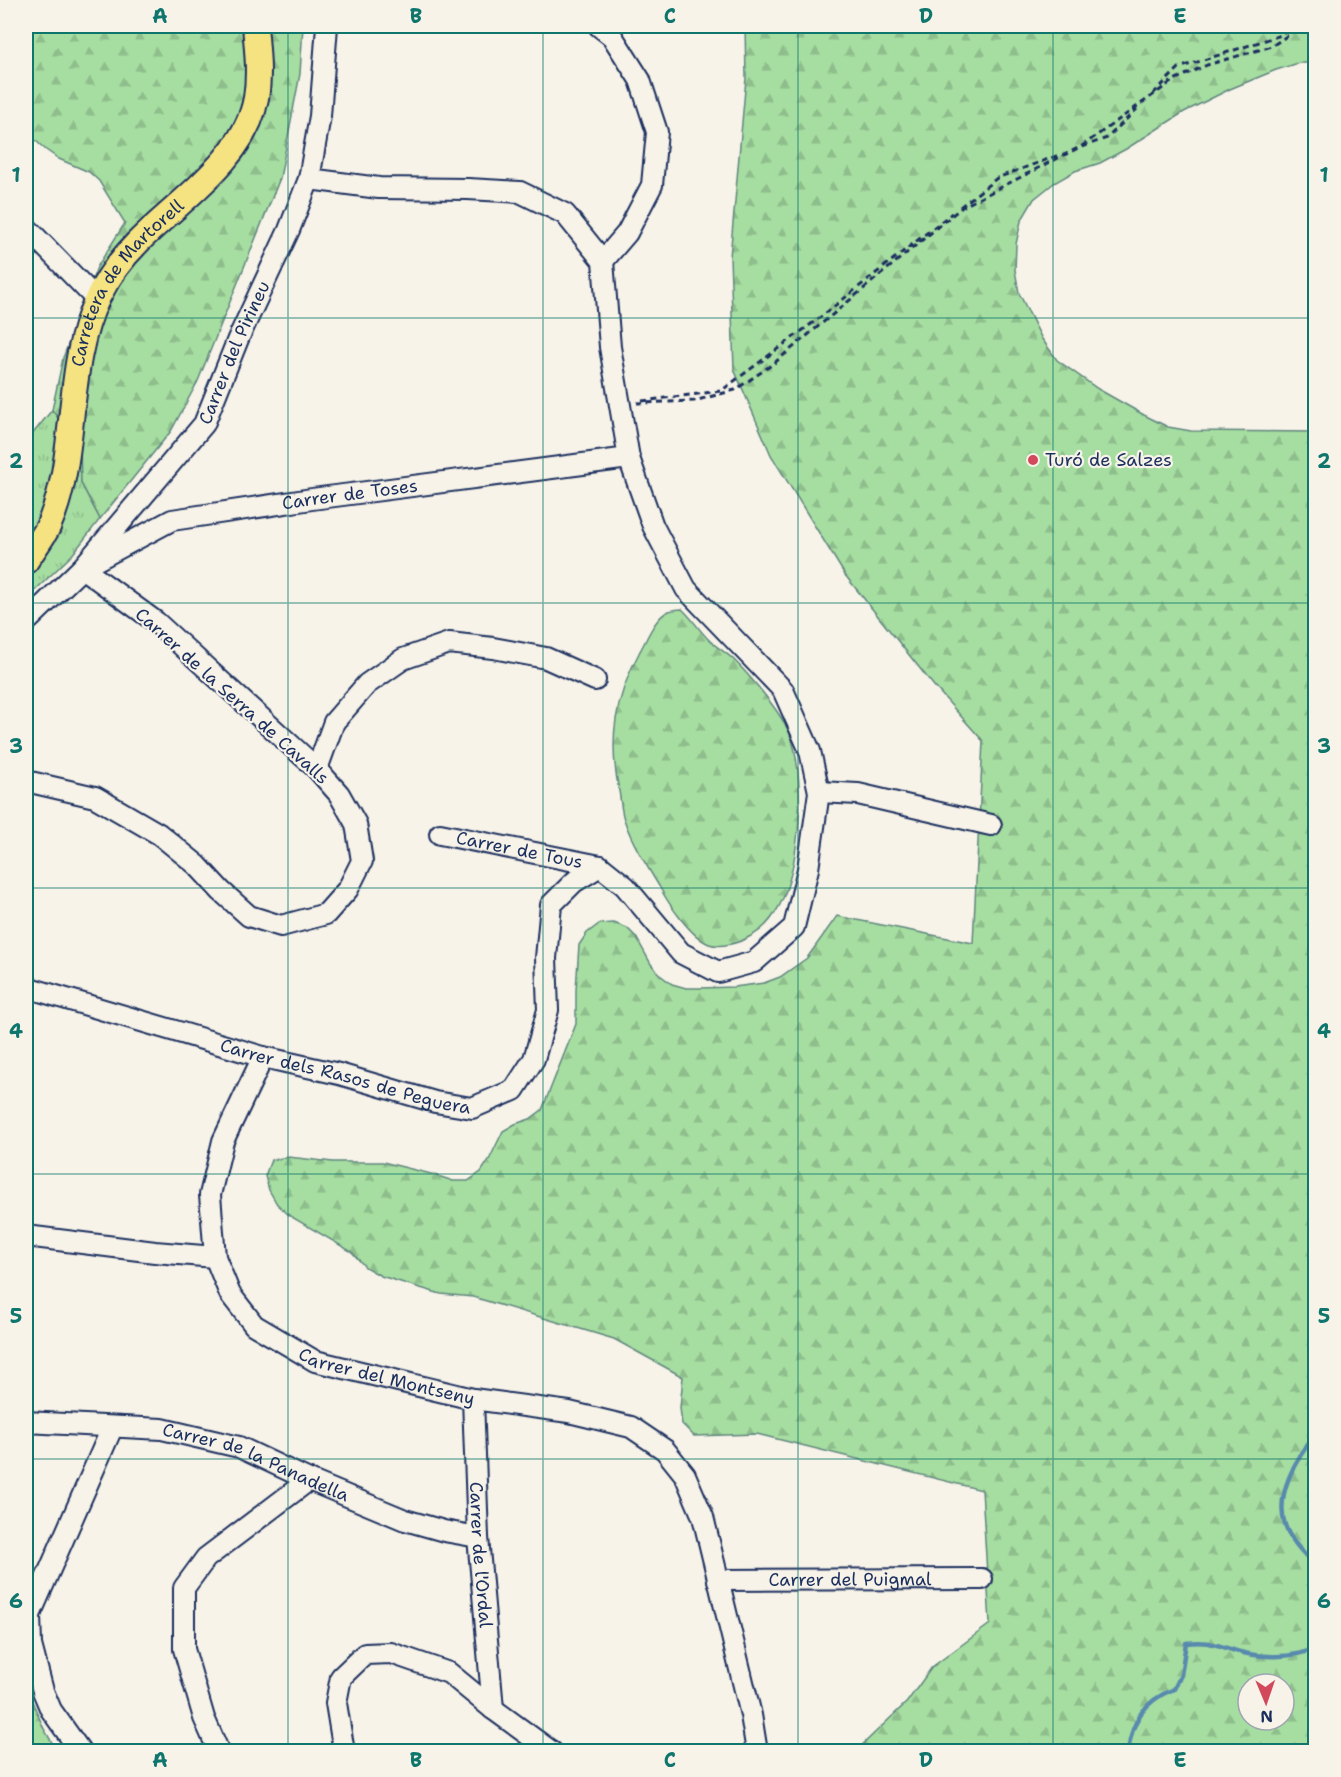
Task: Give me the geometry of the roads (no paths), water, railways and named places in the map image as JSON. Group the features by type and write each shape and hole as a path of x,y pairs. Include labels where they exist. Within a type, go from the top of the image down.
{"main road":[{"name":"Carretera de Martorell","path":"26,561 47,528 56,503 62,479 78,362 97,300 112,273 136,243 226,159 242,137 254,110 258,87 255,26"}],"street":[{"name":"Carrer del Pirineu","path":"26,622 82,568 204,424 238,339 289,230 309,179 320,116 327,26"},
{"path":"599,26 612,36 640,80 657,132 652,185 627,233 603,261"},
{"path":"309,179 379,188 520,192 565,214 603,261 610,347 628,458 653,526 686,589 783,690 810,752 819,792 808,869 794,927 754,962 718,972 681,953 625,886 600,866"},
{"path":"26,227 97,300"},
{"name":"Carrer de Toses","path":"82,568 172,520 312,499 628,458"},
{"name":"Carrer de la Serra de Cavalls","path":"26,781 95,797 159,834 197,865 249,916 281,926 326,914 348,890 362,861 356,824 339,794 316,769 156,622 82,568"},
{"path":"316,769 334,722 366,684 403,659 449,643 546,658 595,680"},
{"path":"819,792 858,794 991,825"},
{"name":"Carrer de Tous","path":"440,834 600,866"},
{"name":"Carrer dels Rasos de Peguera","path":"26,987 263,1057 339,1074 435,1102 472,1108 514,1090 534,1059 548,1010 546,958 550,905 574,882 600,866"},
{"name":"Carrer del Montseny","path":"263,1057 223,1141 210,1195 214,1257 230,1294 254,1325 315,1361 472,1399 569,1412 631,1427 665,1450 685,1474 704,1516 751,1715 757,1752"},
{"path":"26,1236 214,1257"},
{"name":"Carrer de l'Ordal","path":"472,1399 478,1537 493,1709"},
{"name":"Carrer de la Panadella","path":"26,1422 162,1429 239,1448 405,1520 444,1531 478,1537"},
{"path":"81,1752 51,1710 43,1691 31,1645 30,1615 112,1428"},
{"path":"219,1752 204,1718 184,1649 184,1588 206,1558 309,1480"},
{"name":"Carrer del Puigmal","path":"718,1580 982,1578"},
{"path":"344,1752 336,1703 341,1677 365,1654 391,1653 449,1673 552,1752"}],"waterway":[{"path":"1316,1435 1295,1465 1289,1477 1283,1501 1285,1525 1290,1536 1316,1567"},
{"path":"1128,1752 1133,1730 1141,1713 1155,1699 1174,1689 1181,1675 1186,1643 1206,1643 1266,1656 1286,1656 1316,1648"}],"place":[{"name":"Turó de Salzes","path":"1033,460"}]}
